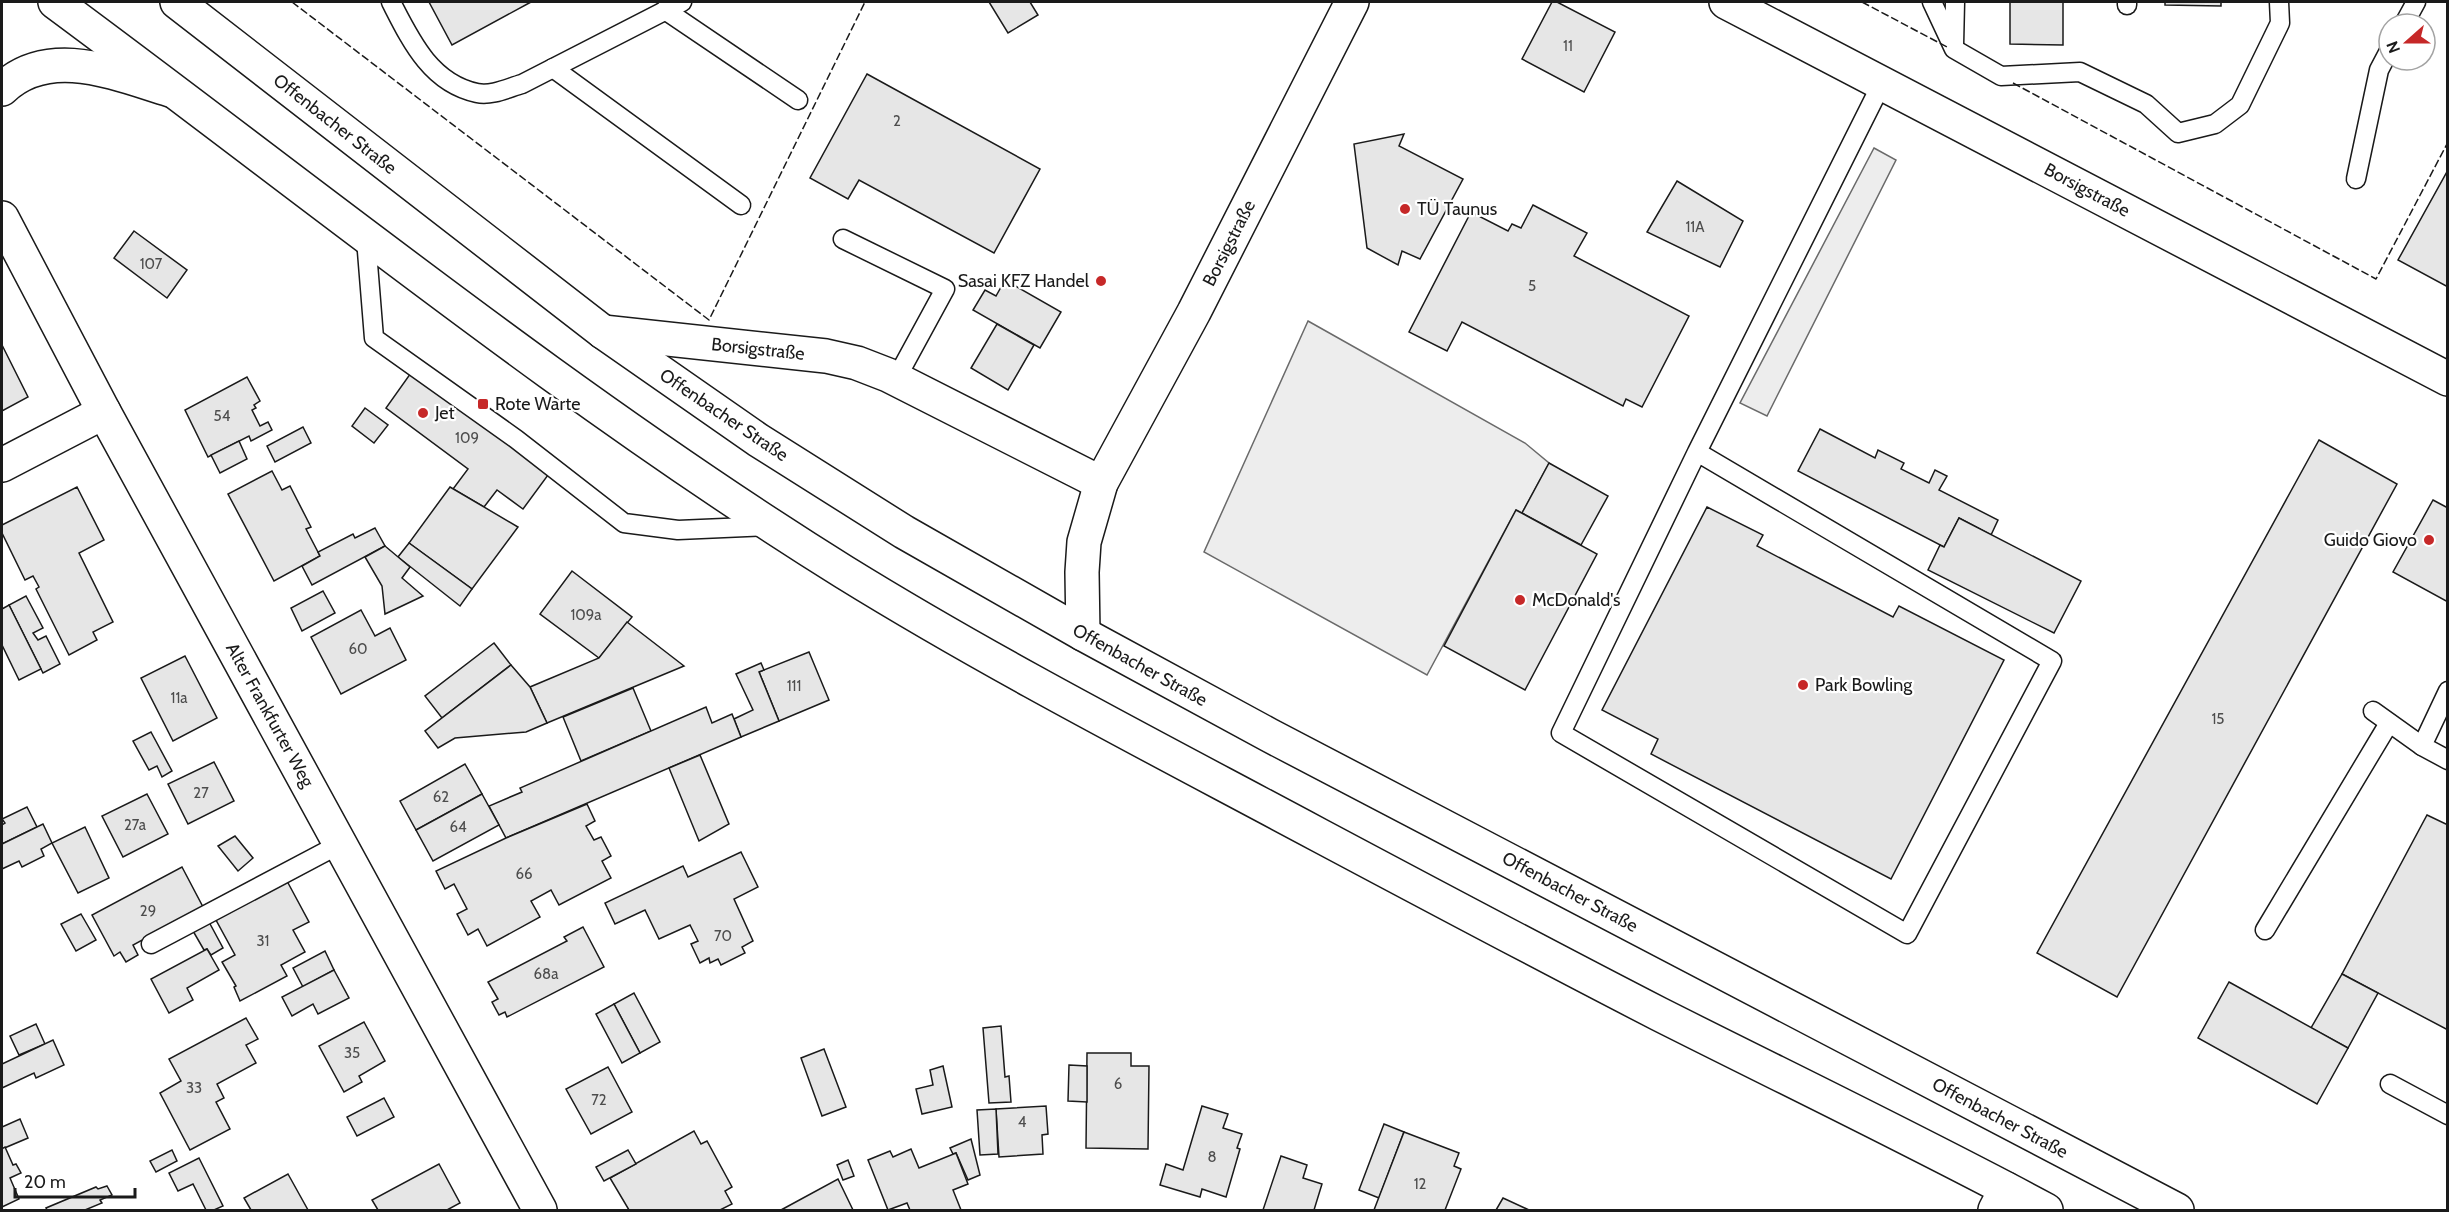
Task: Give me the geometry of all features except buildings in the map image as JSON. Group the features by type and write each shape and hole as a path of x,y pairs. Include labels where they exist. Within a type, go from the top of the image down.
{"main road":[{"path":"55,2 178,93 366,239 589,402 675,463 926,621 1161,751 1655,1012 2001,1200 2046,1210"},
{"name":"Offenbacher Straße","path":"177,2 603,332 758,440 904,532 1083,634 1290,746 2177,1210"},
{"name":"Borsigstraße","path":"1083,634 1084,542 1101,483 1194,312 1352,2"},
{"name":"Borsigstraße","path":"1726,2 2448,379"},
{"path":"2,89 16,77 34,69 52,65 78,65 109,71 178,93"},
{"name":"Alter Frankfurter Weg","path":"2,218 104,412 540,1210"},
{"name":"Borsigstraße","path":"603,332 826,356 857,363 896,380 1101,483"},
{"path":"2,465 104,412"}],"lane":[{"path":"391,2 418,51 429,66 451,83 478,93 497,92 522,84 674,6 798,100"},
{"path":"1932,2 1954,49 2001,76 2080,72 2146,104 2178,133 2215,124 2240,105 2280,23 2279,2"},
{"path":"1954,49 1955,2"},
{"path":"553,68 741,206"},
{"path":"2356,179 2379,72"},
{"path":"1697,452 2052,661 1907,934 1561,733 1697,452 1882,83"},
{"path":"366,239 374,338 516,439 624,523 678,530 774,526"},
{"path":"843,239 945,289 896,380"},
{"path":"2422,746 2448,691"},
{"path":"2373,711 2422,746 2448,760"},
{"path":"2265,930 2389,723"},
{"path":"151,944 340,844"},
{"path":"2390,1084 2448,1115"}],"shaded area":[{"path":"1874,148 1896,160 1767,416 1740,403"},
{"path":"1308,321 1525,443 1549,463 1522,513 1516,510 1427,675 1204,552"}],"fence":[{"path":"292,2 709,320 865,2"},
{"path":"1862,2 1947,47"},
{"path":"2013,83 2376,279 2448,142"}],"place":[{"name":"TÜ Taunus","path":"1405,209"},
{"name":"Sasai KFZ Handel","path":"1101,281"},
{"name":"Rote Warte","path":"483,404"},
{"name":"Jet","path":"423,413"},
{"name":"Guido Giovo","path":"2429,540"},
{"name":"McDonald's","path":"1520,600"},
{"name":"Park Bowling","path":"1803,685"}]}
